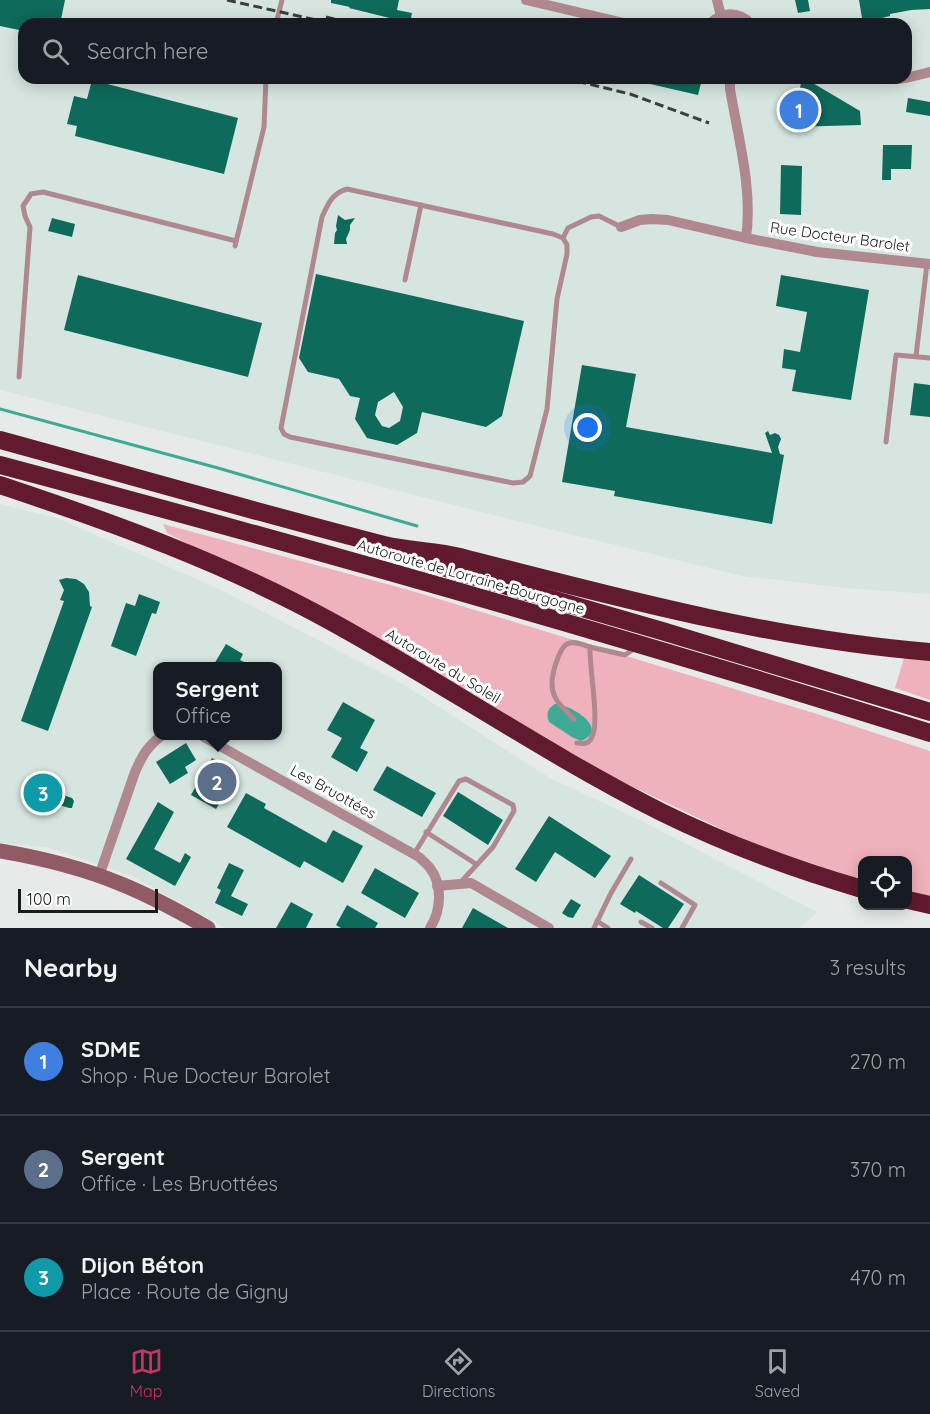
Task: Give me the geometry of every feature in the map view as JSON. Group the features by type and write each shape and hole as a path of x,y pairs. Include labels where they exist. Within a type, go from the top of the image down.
{"highway":[{"path":"0,440 388,546 456,556 662,607 767,630 855,644 930,652"},
{"name":"Autoroute de Lorraine-Bourgogne","path":"0,465 345,559 641,644 930,733"},
{"name":"Autoroute du Soleil","path":"0,485 148,537 248,579 354,634 550,751 646,804 754,853 805,872 858,888"},
{"name":"Autoroute de Lorraine-Bourgogne","path":"388,546 452,570 930,712"},
{"path":"912,901 930,905"}],"street":[{"path":"526,0 602,18"},
{"path":"717,0 722,16"},
{"path":"718,18 730,14 744,18"},
{"path":"912,76 930,72"},
{"name":"Rue Docteur Barolet","path":"730,84 747,191 746,238"},
{"name":"Rue Docteur Barolet","path":"621,227 640,220 668,220 817,252 929,264"},
{"path":"99,876 135,772 142,756 155,740"},
{"name":"Les Bruottées","path":"211,740 420,857 431,869 437,886"},
{"path":"0,851 51,861 99,876 144,894 208,928"},
{"path":"430,928 435,920 439,904 437,886 471,883 549,928"}],"lane":[{"path":"278,18 282,0"},
{"path":"19,377 30,235 30,227 23,206 31,194 43,192 236,244 264,127 266,84"},
{"path":"347,189 563,238 567,245 567,254 557,299 547,409 530,476 523,482 513,483 284,434 281,428 322,217 330,199 338,191 347,189"},
{"path":"405,280 421,205"},
{"path":"563,238 568,228 591,217 599,216 621,227"},
{"path":"916,356 929,264"},
{"path":"886,442 896,355 930,358"},
{"path":"574,719 559,704 552,689 560,652 565,645 573,642 624,655 641,644"},
{"path":"577,742 587,743 594,732 595,707 590,647"},
{"path":"413,854 459,781 466,779 513,805 514,811 493,847 459,884"},
{"path":"426,832 476,864"},
{"path":"594,928 610,893 631,859"},
{"path":"661,883 694,905 682,928"},
{"path":"597,921 608,928"},
{"path":"641,922 652,928"}],"shaded area":[{"path":"0,0 930,0 930,594 846,588 742,576 0,390"},
{"path":"0,504 57,518 217,588 403,684 550,778 640,820 817,912 800,928 225,928 134,877 51,848 0,843"},
{"path":"163,524 409,590 817,714 930,751 930,896 912,892 912,856 858,856 858,879 774,851 734,835 596,769 167,533"},
{"path":"904,658 930,659 930,700 895,688"},
{"path":"555,704 570,708 585,718 592,730 589,736 581,741 549,722 548,712"}],"building":[{"path":"0,0 65,0 61,18 18,18 18,30 0,26"},
{"path":"331,0 399,0 397,10 412,13 411,18 390,18 331,3"},
{"path":"795,0 808,0 810,11 798,13"},
{"path":"859,0 930,0 930,9 911,10 882,18 862,18"},
{"path":"91,84 107,84 238,118 224,174 75,136 77,126 67,124 74,96 87,99"},
{"path":"650,84 701,84 698,95"},
{"path":"801,84 814,84 860,111 861,125 791,127"},
{"path":"908,98 930,102 930,116 906,112"},
{"path":"883,145 912,145 911,169 891,169 891,180 882,180"},
{"path":"781,165 802,166 801,215 780,214"},
{"path":"338,215 345,220 355,218 350,225 347,244 334,244"},
{"path":"52,218 75,224 72,237 48,231"},
{"path":"316,274 524,321 502,416 486,427 422,412 417,433 397,445 367,438 355,419 360,398 350,396 339,379 308,372 299,358","holes":["394,392 403,407 400,421 389,428 382,426 375,415 378,402"]},
{"path":"78,275 262,323 248,377 64,330"},
{"path":"781,275 869,290 851,400 792,391 796,370 782,368 784,349 800,352 807,312 776,306"},
{"path":"582,365 636,374 626,427 772,453 765,433 768,431 770,435 775,433 779,435 781,439 778,447 780,454 784,455 772,524 614,496 615,491 562,482"},
{"path":"914,383 930,385 930,417 910,415"},
{"path":"76,579 84,584 89,592 92,607 48,731 21,721 64,601 60,600 64,590 59,580"},
{"path":"139,594 160,602 156,614 152,613 136,656 111,646 126,603 135,606"},
{"path":"226,644 243,654 240,660 244,662 215,662"},
{"path":"343,702 375,720 360,748 368,752 357,772 331,757 342,738 327,730"},
{"path":"186,743 196,760 185,767 188,773 170,784 156,762"},
{"path":"212,758 237,773 216,809 191,795"},
{"path":"387,766 436,793 422,817 373,790"},
{"path":"32,778 53,784 51,791 72,798 74,801 72,808 30,796 28,792"},
{"path":"458,792 503,820 488,845 443,816"},
{"path":"246,793 266,804 264,808 326,843 333,830 363,846 343,883 304,861 300,868 227,827"},
{"path":"158,802 174,812 154,849 180,863 185,853 191,857 175,886 126,859"},
{"path":"549,816 611,856 595,878 555,852 536,882 515,869"},
{"path":"229,863 244,870 231,896 248,904 242,916 215,903 221,890 217,888"},
{"path":"375,868 419,893 405,918 361,893"},
{"path":"639,875 684,904 668,928 663,928 620,904"},
{"path":"571,899 581,905 573,918 562,913"},
{"path":"291,902 313,914 306,928 276,928"},
{"path":"347,905 378,923 375,928 341,928 336,925"},
{"path":"473,908 508,928 462,928"}],"waterway":[{"path":"0,409 218,468 417,526"}],"railway":[{"path":"227,0 307,18"},
{"path":"326,17 330,18"},
{"path":"589,84 630,94 709,123"}],"place":[{"name":"SDME","path":"799,110"},
{"name":"Sergent","path":"217,782"},
{"name":"Dijon Béton","path":"43,793"}]}
